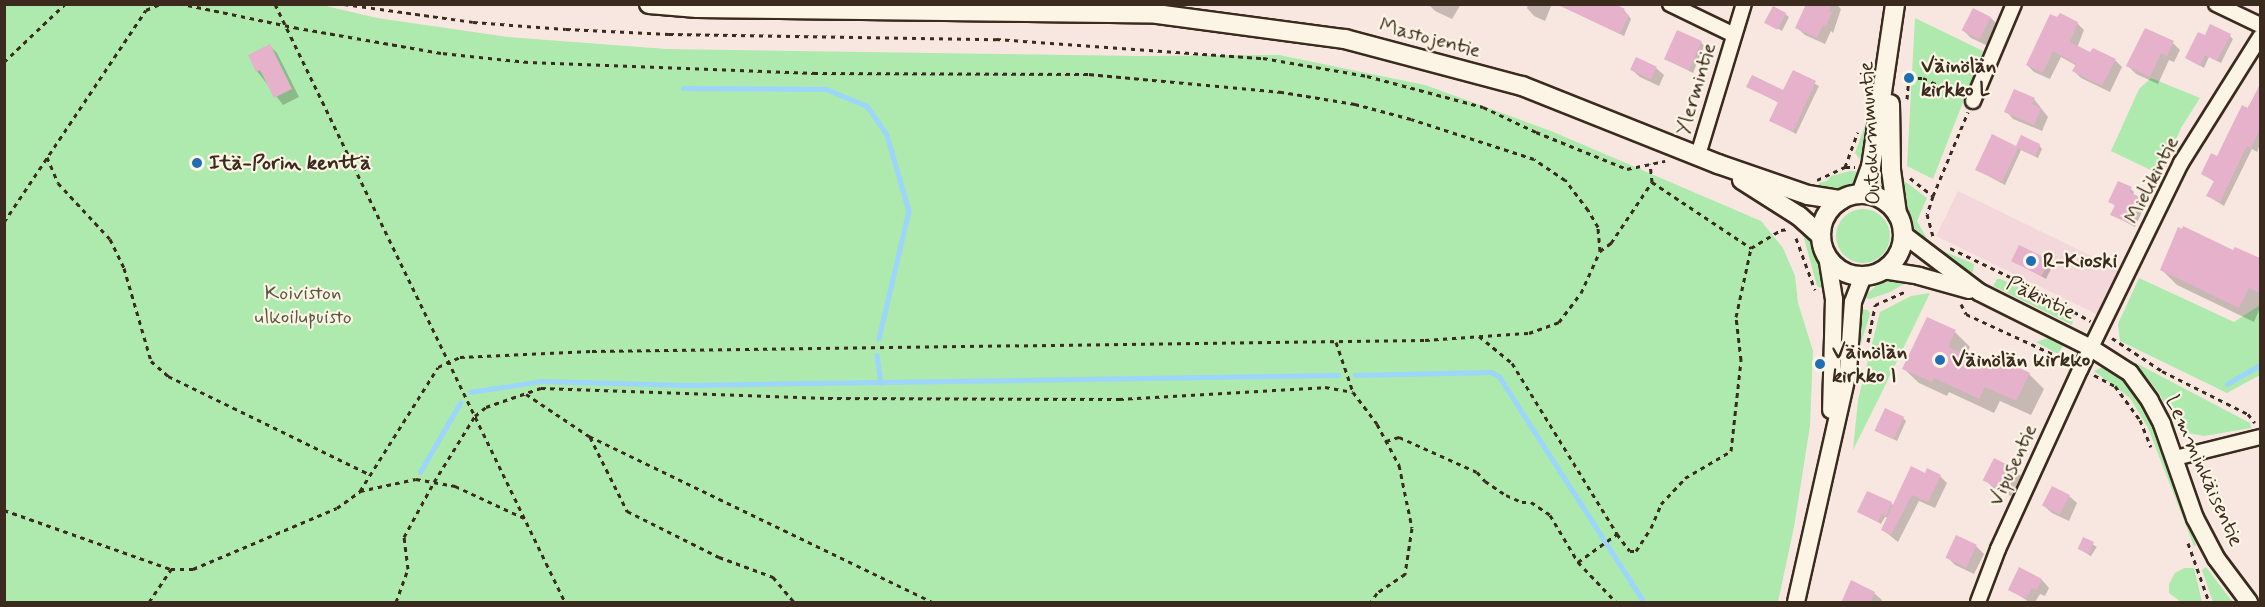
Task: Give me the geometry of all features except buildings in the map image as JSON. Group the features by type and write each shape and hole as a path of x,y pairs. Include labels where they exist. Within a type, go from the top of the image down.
{"main road":[{"name":"Mastojentie","path":"649,4 697,8 1157,15 1345,39 1522,86 1718,164 1808,195 1841,200"},
{"name":"Outokummuntie","path":"1861,194 1871,167 1894,4"},
{"name":"Outokummuntie","path":"1888,49 1891,170 1897,214"},
{"name":"Mastojentie","path":"1718,164 1799,216 1821,236"},
{"path":"1861,194 1882,200 1897,214 1903,234 1898,255 1883,270 1863,276 1842,271 1827,256 1821,236 1827,215 1841,200 1861,194"}],"street":[{"name":"Ylermintie","path":"1670,4 1734,35"},
{"name":"Ylermintie","path":"1698,155 1744,4"},
{"path":"1973,101 2014,4"},
{"path":"2216,4 2260,26"},
{"name":"Mielikintie","path":"2087,346 2181,163 2260,37"},
{"name":"Päkintie","path":"1903,234 1979,292 2087,346"},
{"path":"1827,256 1834,299 1830,447"},
{"name":"Päkintie","path":"1883,270 1919,276 1979,292"},
{"path":"1796,603 1848,371 1853,302 1863,276"},
{"name":"Vipusentie","path":"1978,603 1998,549 2081,368 2087,346"},
{"name":"Lemminkäisentie","path":"2087,346 2130,373 2150,401 2175,458 2195,518 2216,558 2249,603"},
{"path":"2175,458 2260,437"}],"path":[{"path":"4,62 65,4"},
{"path":"4,222 146,10 160,4"},
{"path":"4,510 171,569 194,569 337,508 360,491 438,367 460,357 592,351 1336,341 1529,333 1559,322 1581,293 1600,251 1598,227 1588,210 1565,180 1534,159 1411,119 1355,104 1282,92 1088,74 816,73 528,62 441,53 285,26 183,4"},
{"path":"274,4 565,603"},
{"path":"344,4 473,22 566,29 669,34 996,39 1263,58 1367,76 1483,107 1536,132 1627,169 1669,160"},
{"path":"1909,78 1923,78 1973,101 1933,196"},
{"path":"47,157 58,183 110,239 124,268 151,362 168,376 370,475"},
{"path":"1600,251 1611,243 1652,182 1650,164"},
{"path":"1652,182 1751,248"},
{"path":"1479,336 1512,363 1617,534 1630,551 1636,551 1651,528 1661,504 1685,478 1731,451 1742,360 1736,317 1751,248 1781,230 1793,229 1787,223"},
{"path":"1866,348 1875,305 1914,288 1919,276"},
{"path":"1958,298 1966,314 2115,386 2140,420 2153,452"},
{"path":"1336,341 1353,392 1399,465 1412,528 1405,574 1377,593 1371,603"},
{"path":"396,603 408,569 404,537 434,482 475,416 486,407 541,387 828,398 1119,399 1325,387 1353,392"},
{"path":"526,394 589,436 933,603"},
{"path":"589,436 627,512 719,556 773,577 794,603"},
{"path":"1386,441 1399,437 1477,472 1485,481 1506,495 1522,502 1531,502 1550,515 1578,562 1616,603"},
{"path":"360,491 416,479 455,486 524,518"},
{"path":"1578,562 1617,534"},
{"path":"2185,535 2209,603"},
{"path":"149,603 171,569"}],"shaded area":[{"path":"1958,191 2119,269 2097,314 1936,236"}],"green space":[{"name":"Koiviston ulkoilupuisto","path":"4,5 322,5 377,18 508,37 666,49 1141,56 1279,55 1425,85 1551,131 1761,221 1783,248 1795,276 1798,303 1813,351 1810,426 1794,527 1778,602 5,602"},
{"path":"1915,18 1983,51 1933,179 1907,166"},
{"path":"2151,78 2200,98 2181,128 2161,175 2111,151 2139,89"},
{"path":"1870,112 1866,162 1862,162 1855,153"},
{"path":"1850,171 1862,172 1853,183 1839,188 1818,187 1819,183 1827,181 1831,176"},
{"path":"1899,177 1927,198 1917,221 1929,242 1928,246 1916,232 1905,206"},
{"path":"1863,209 1873,211 1882,217 1888,226 1890,236 1888,246 1882,255 1873,261 1863,263 1853,261 1844,255 1838,246 1836,236 1838,226 1844,217 1853,211"},
{"path":"1801,227 1811,237 1826,290 1817,286"},
{"path":"1941,250 1974,264 1972,276 1937,252"},
{"path":"2139,278 2234,322 2260,305 2260,375 2227,393 2120,341 2118,324"},
{"path":"1997,279 2074,315 2072,325 1993,286"},
{"path":"1891,281 1909,281 1890,292 1870,299 1862,298 1877,285"},
{"path":"1930,293 1853,450 1858,400 1880,312 1911,296"},
{"path":"1861,309 1868,310 1870,314 1858,353 1856,353"},
{"path":"2048,338 2064,344 2058,354 2036,342"},
{"path":"2134,362 2250,423 2251,428 2204,436 2188,433 2171,415 2159,393"},
{"path":"2103,367 2115,372 2137,396 2154,427 2196,545 2194,546 2148,428 2130,398 2094,371"},
{"path":"2206,567 2231,600 2235,602 2213,602 2202,570"},
{"path":"2184,568 2194,568 2202,602 2181,602 2169,593 2169,584 2175,573"}],"waterway":[{"path":"683,88 826,89 867,106 887,135 909,211 879,339"},
{"path":"877,355 881,383"},
{"path":"2227,384 2260,365"},
{"path":"1355,375 1491,372 1499,376 1644,602"},
{"path":"470,392 542,381 686,385 1338,375"},
{"path":"420,472 460,403"}],"place":[{"name":"Väinölän kirkko L","path":"1909,78"},
{"name":"Itä-Porin kenttä","path":"197,163"},
{"name":"R-Kioski","path":"2031,261"},
{"name":"Väinölän kirkko","path":"1940,360"},
{"name":"Väinölän kirkko I","path":"1820,364"}]}
